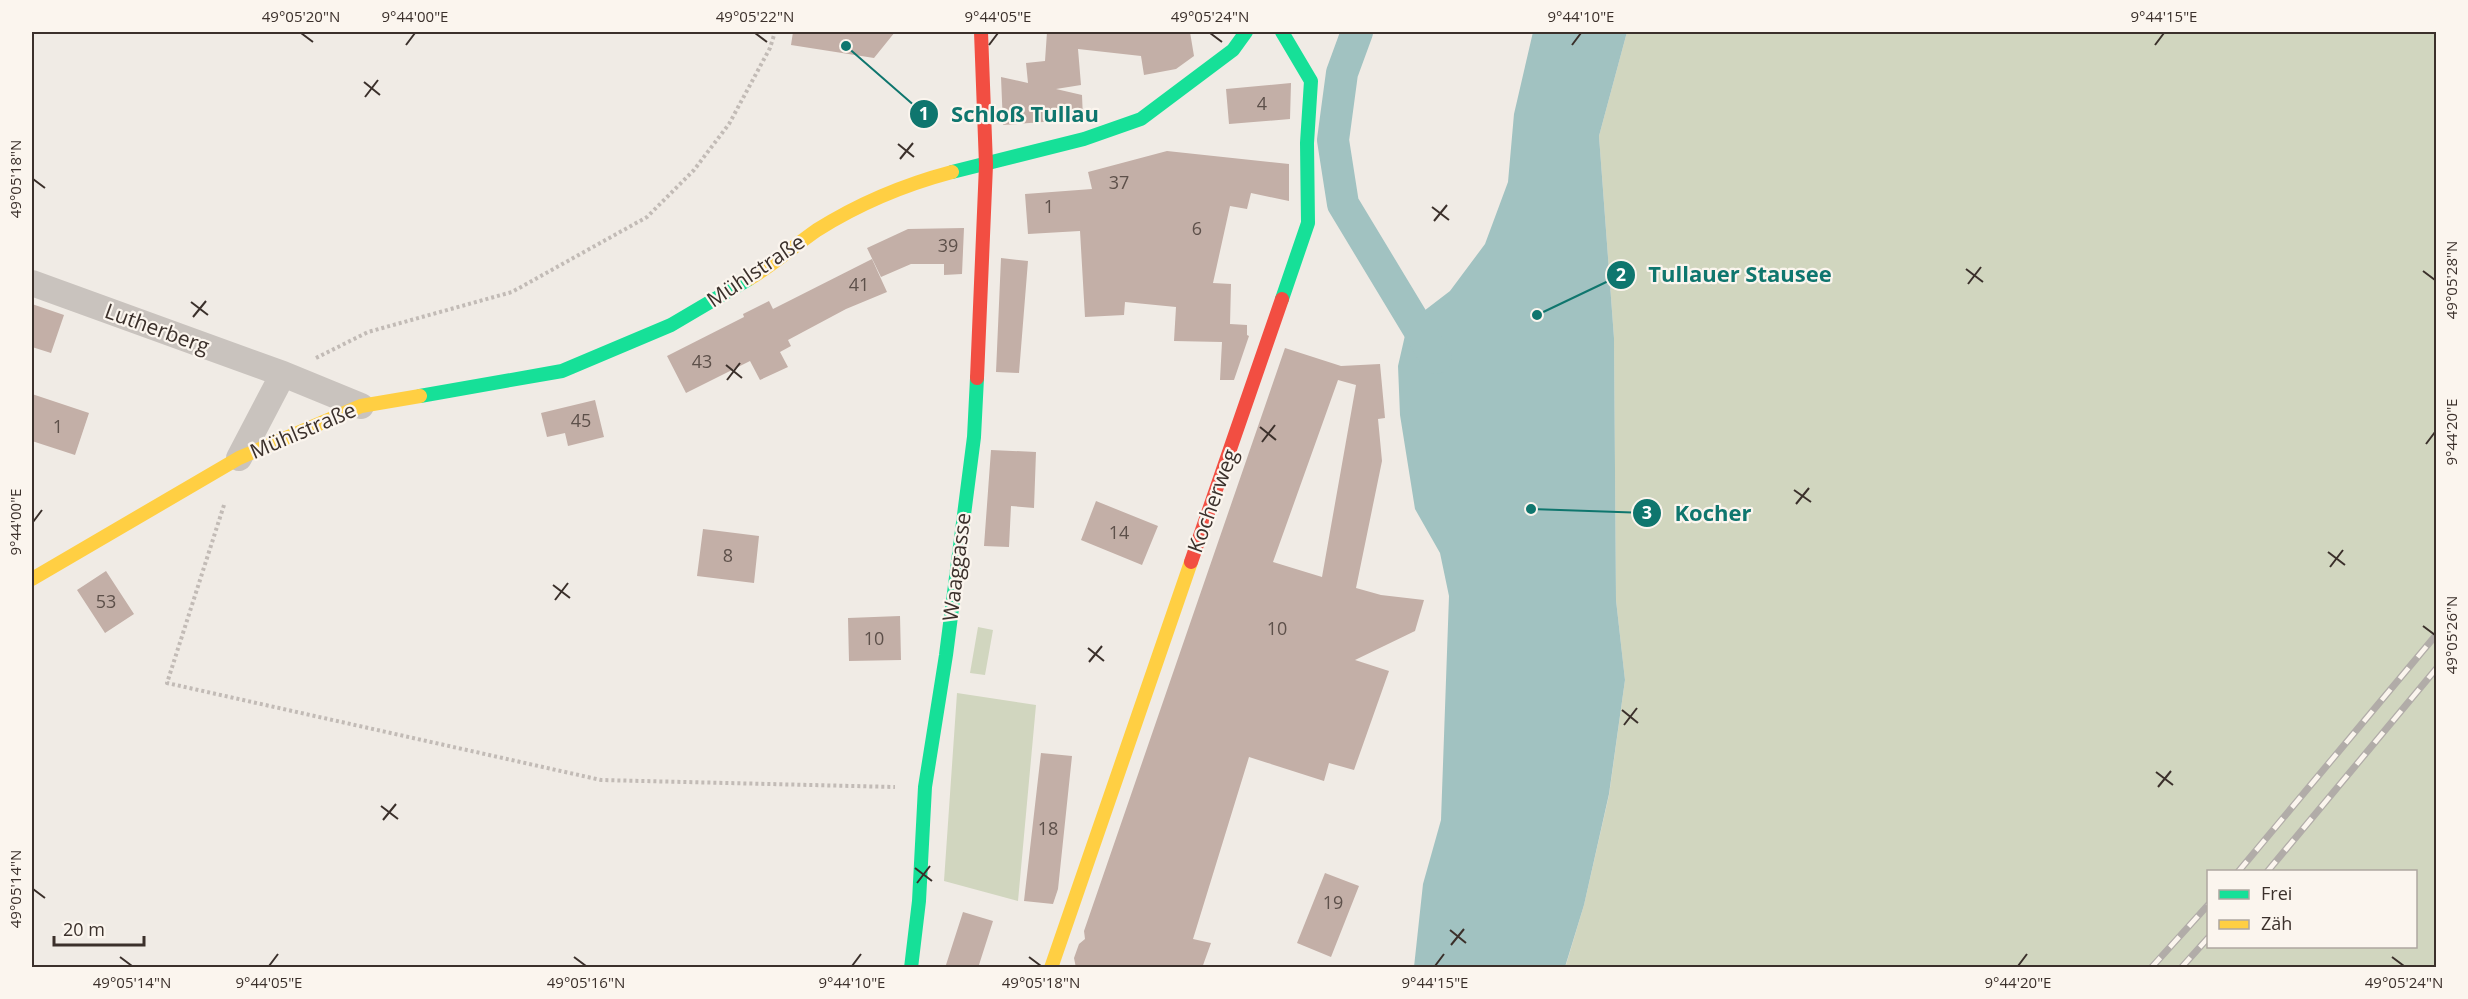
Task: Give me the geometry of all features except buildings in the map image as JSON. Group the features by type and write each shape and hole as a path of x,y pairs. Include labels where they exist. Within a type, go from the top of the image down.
{"street":[{"name":"Waaggasse","path":"911,968 919,902 925,787 946,655 974,437 986,165 981,32"},
{"name":"Mühlstraße","path":"32,579 239,458 361,406 562,371 671,325 756,275 816,231 867,200 921,180 1084,139 1141,119 1233,50 1246,32"},
{"name":"Kocherweg","path":"1051,968 1308,223 1307,143 1311,81 1282,32"},
{"name":"Lutherberg","path":"32,284 283,374 361,406"},
{"path":"239,458 283,374"}],"path":[{"path":"283,374 368,332 512,292 648,217 694,170 729,124 770,48 775,32"},
{"path":"224,504 167,683 601,780 925,787"}],"green space":[{"path":"1627,32 2436,32 2436,967 1565,968 1584,905 1609,795 1625,680 1616,600 1614,338 1599,136"},
{"path":"978,627 993,630 985,675 970,673"},
{"path":"957,693 1036,705 1018,901 944,881"}],"water":[{"path":"1533,32 1627,32 1599,136 1614,338 1616,600 1625,680 1609,794 1584,905 1565,967 1414,967 1423,884 1441,820 1449,596 1440,553 1415,509 1400,415 1398,366 1406,331 1420,314 1450,291 1485,244 1508,182 1514,114"}],"waterway":[{"path":"1357,32 1342,73 1333,140 1343,204 1436,358"}],"railway":[{"path":"2240,870 2436,635"},
{"path":"2269,870 2436,669"},
{"path":"2151,968 2207,906"},
{"path":"2181,968 2207,939"}],"traffic: fast":[{"path":"952,172 1084,139 1141,119 1233,50 1246,32"},
{"path":"1282,32 1311,81 1307,143 1308,223 1282,299"},
{"path":"420,396 562,371 671,325 749,279"},
{"path":"911,968 919,901 925,787 946,655 974,437 977,378"}],"traffic: slow":[{"path":"749,279 817,230 849,211 899,189 952,172"},
{"path":"32,579 239,458 361,406 420,396"},
{"path":"1051,968 1191,562"}],"traffic: jam":[{"path":"977,378 986,165 981,32"},
{"path":"1191,562 1282,299"}],"place":[{"name":"Schloß Tullau","path":"846,46"},
{"name":"Tullauer Stausee","path":"1537,315"},
{"name":"Kocher","path":"1531,509"}]}
